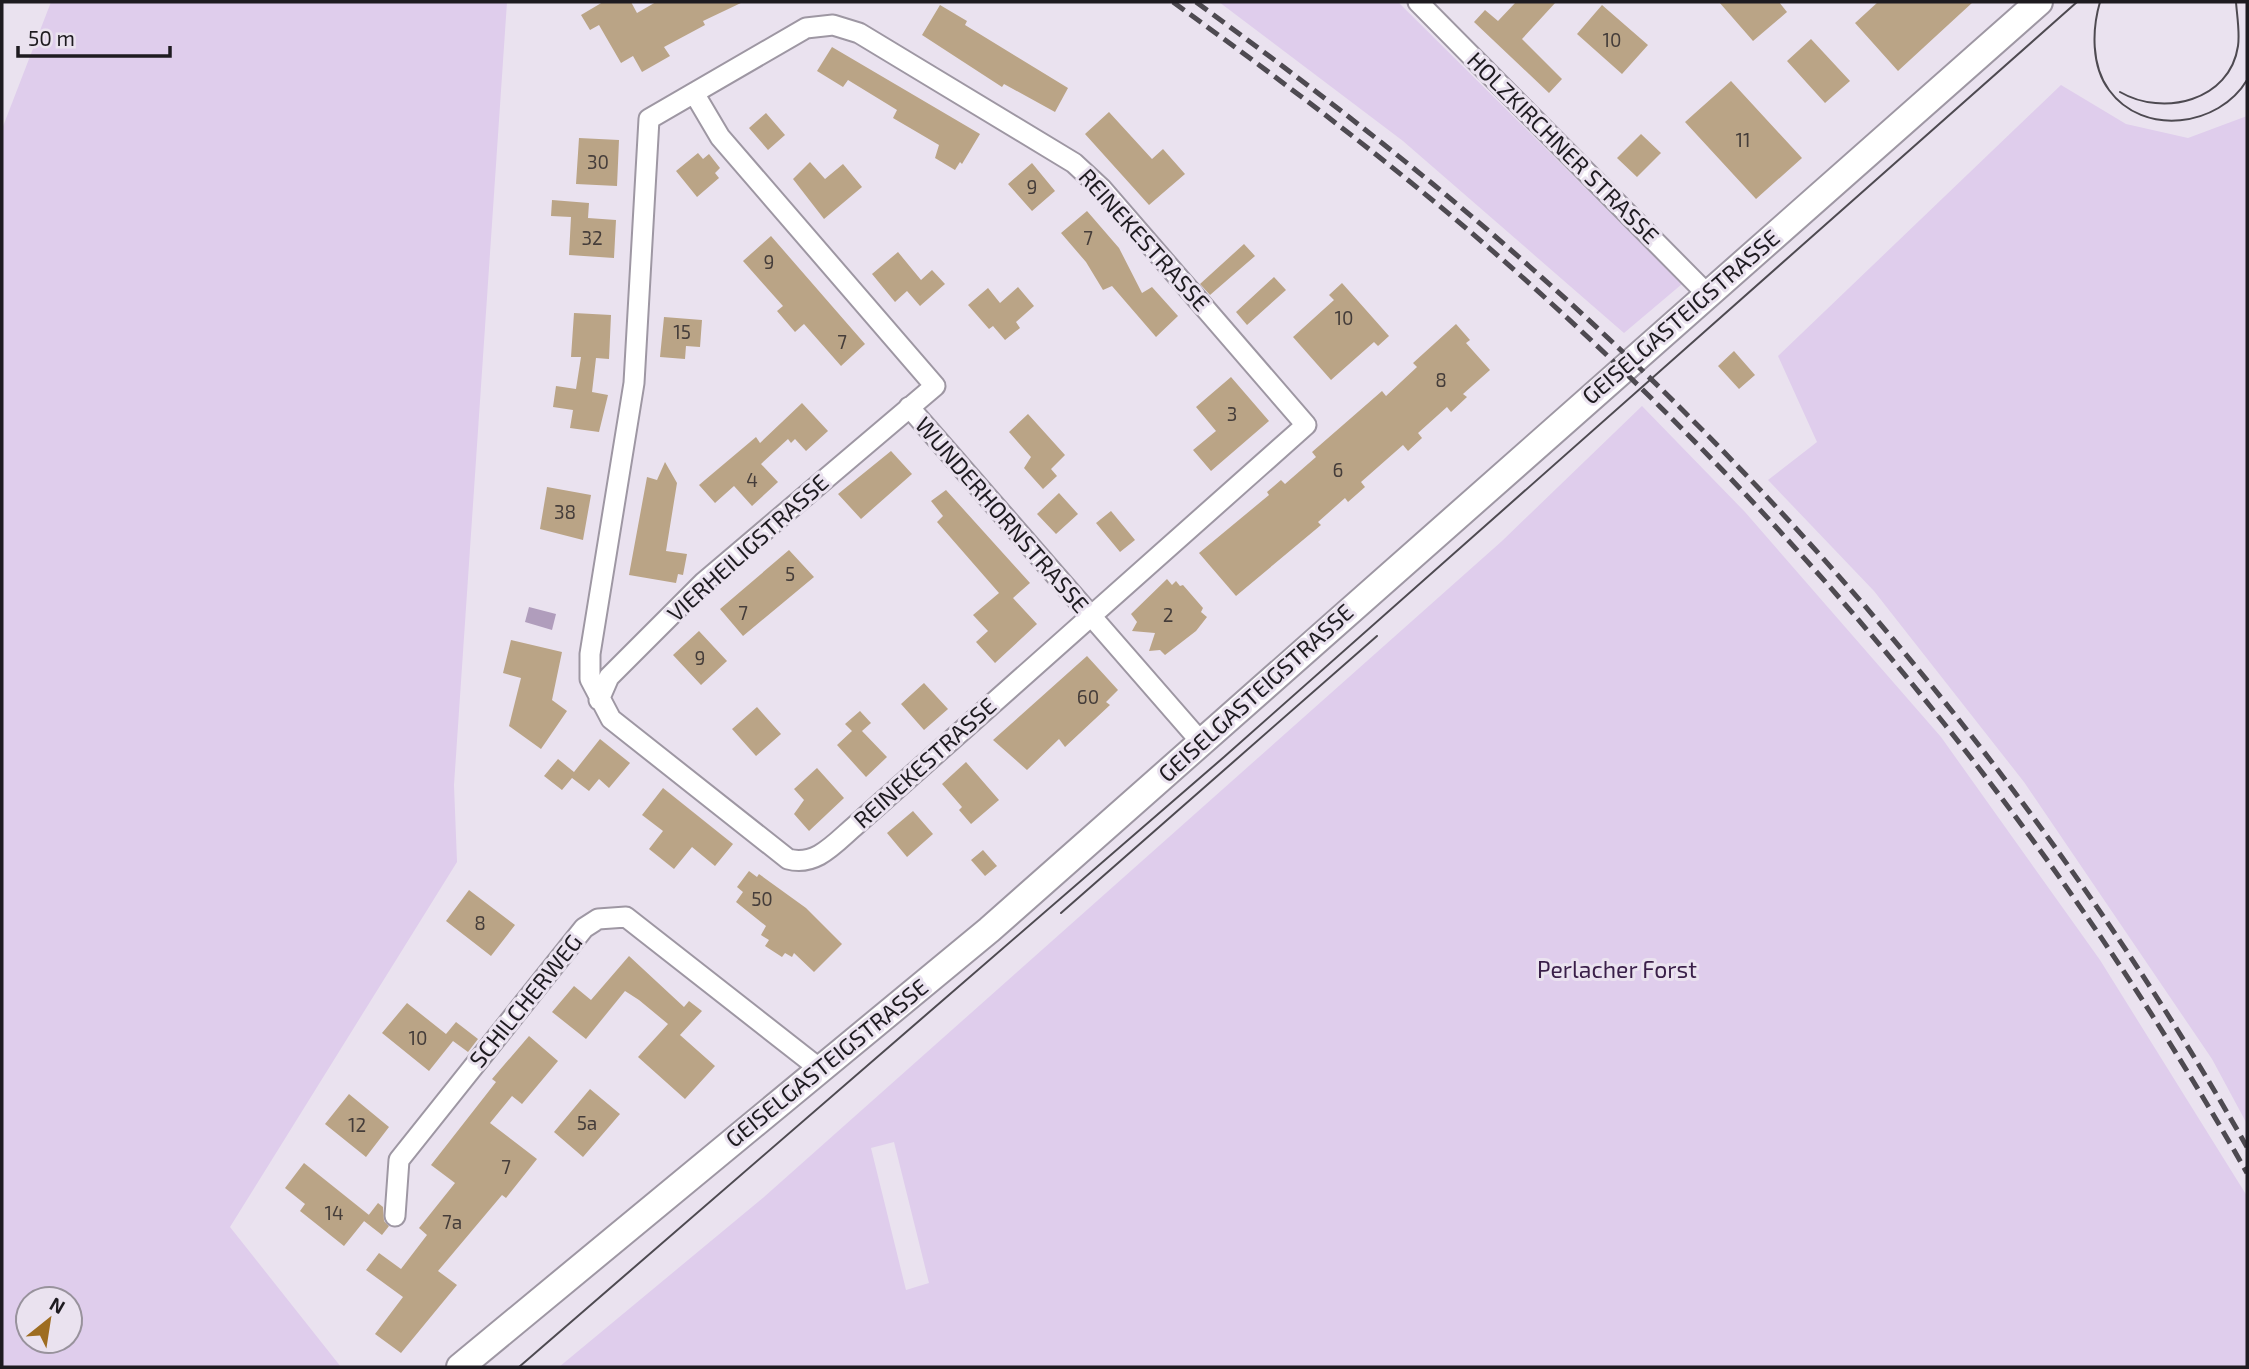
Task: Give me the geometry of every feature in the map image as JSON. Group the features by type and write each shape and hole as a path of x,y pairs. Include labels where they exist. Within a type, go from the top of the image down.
{"main road":[{"name":"GEISELGASTEIGSTRASSE","path":"460,1367 989,930 2039,2"}],"street":[{"name":"HOLZKIRCHNER STRASSE","path":"1418,2 1707,294"},
{"name":"REINEKESTRASSE","path":"833,25 859,33 1074,163 1111,199 1307,425 1090,617 856,825 820,855 803,863 788,859 611,719 598,701 590,679 590,654 634,383 649,119 806,28 833,25"},
{"name":"WUNDERHORNSTRASSE","path":"694,93 720,137 935,386 909,407 1201,742"},
{"name":"VIERHEILIGSTRASSE","path":"598,701 609,677 704,582 909,407"},
{"name":"SCHILCHERWEG","path":"396,1216 400,1160 584,928 598,919 626,917 820,1069"}],"green space":[{"path":"51,2 507,2 454,785 457,862 230,1227 341,1367 2,1367 2,129"},
{"path":"1219,2 1398,2 1682,284 1624,333 1403,141"},
{"path":"2061,85 2126,124 2188,138 2247,116 2247,1124 2212,1059 2024,782 1874,591 1768,480 1817,442 1778,356"},
{"name":"Perlacher Forst","path":"1642,406 1745,512 1941,737 2100,960 2247,1196 2247,1367 559,1367 764,1197 1502,541","holes":["894,1142 929,1283 906,1290 871,1148"]}],"shaded area":[{"path":"529,607 556,614 552,630 525,622"}],"building":[{"path":"603,2 631,2 637,13 656,2 743,2 703,21 705,25 664,47 670,56 642,72 633,56 621,63 599,25 590,30 581,15"},
{"path":"1516,2 1556,2 1522,39 1562,79 1549,93 1474,22 1485,10 1498,21"},
{"path":"1719,2 1779,2 1787,12 1753,41"},
{"path":"1878,2 1973,2 1898,71 1855,23"},
{"path":"940,5 967,21 965,25 1068,88 1055,112 1004,84 1002,87 922,35"},
{"path":"1602,5 1648,45 1622,74 1577,34"},
{"path":"1811,39 1850,81 1825,103 1787,61"},
{"path":"832,47 980,134 962,164 960,162 955,170 935,158 939,145 893,118 897,110 848,80 843,87 817,71"},
{"path":"1731,81 1802,158 1756,199 1685,122"},
{"path":"1109,112 1152,159 1163,149 1185,174 1149,205 1085,134"},
{"path":"766,113 785,135 768,150 749,128"},
{"path":"1641,134 1661,153 1637,177 1617,158"},
{"path":"579,138 619,140 617,186 576,184"},
{"path":"698,153 703,159 709,154 720,168 715,173 719,178 697,197 676,171"},
{"path":"810,162 825,179 843,164 862,187 824,219 793,179"},
{"path":"1032,163 1055,191 1032,211 1008,184"},
{"path":"552,200 589,203 588,218 616,220 614,258 569,255 571,217 551,216"},
{"path":"1087,211 1119,248 1142,293 1152,287 1178,316 1156,337 1112,286 1103,290 1086,262 1061,233"},
{"path":"771,236 865,344 841,366 804,324 795,332 777,311 783,306 743,261"},
{"path":"1244,244 1255,256 1210,295 1200,284"},
{"path":"898,252 921,280 932,270 945,284 920,306 907,291 895,302 872,274"},
{"path":"1274,277 1286,290 1247,325 1236,312"},
{"path":"1342,283 1389,336 1378,346 1374,342 1331,380 1293,337 1334,300 1329,295"},
{"path":"1018,287 1034,306 1016,322 1020,328 1005,340 993,326 989,329 968,305 988,288 1000,303"},
{"path":"574,313 611,315 609,359 596,358 592,392 608,395 599,432 570,428 573,410 553,407 556,386 576,389 581,357 571,357"},
{"path":"664,317 702,320 700,347 686,346 685,359 660,357"},
{"path":"1456,324 1470,340 1466,343 1490,370 1463,394 1467,397 1451,412 1447,407 1418,433 1422,438 1408,451 1403,445 1361,482 1365,487 1348,502 1345,498 1318,522 1321,525 1236,596 1199,553 1269,495 1267,492 1281,480 1285,484 1316,457 1312,452 1382,391 1386,396 1417,367 1413,363"},
{"path":"1734,351 1755,375 1739,389 1718,366"},
{"path":"1231,377 1269,421 1211,471 1193,450 1216,431 1196,407"},
{"path":"802,403 828,431 806,451 795,439 791,443 788,439 761,464 778,482 752,506 734,486 715,503 699,485 756,437 760,443"},
{"path":"1028,414 1065,455 1051,469 1057,476 1043,489 1024,468 1031,457 1009,432"},
{"path":"891,451 912,474 861,519 838,494"},
{"path":"665,462 677,483 666,551 687,554 683,575 678,574 676,583 629,575 647,477 657,480"},
{"path":"547,487 591,495 583,540 540,529"},
{"path":"946,490 1030,583 1013,598 1037,624 995,663 976,642 988,631 973,615 999,593 937,522 943,516 931,501"},
{"path":"1059,493 1078,514 1056,534 1037,514"},
{"path":"1111,511 1135,540 1120,552 1096,523"},
{"path":"789,550 814,577 743,636 720,609"},
{"path":"1167,579 1172,585 1176,581 1180,586 1183,585 1203,608 1201,612 1207,617 1196,631 1165,655 1160,650 1149,651 1155,633 1132,631 1137,622 1131,614"},
{"path":"699,631 727,661 701,685 673,655"},
{"path":"511,640 562,652 552,700 567,711 541,749 509,726 521,678 503,673"},
{"path":"1087,656 1118,690 1106,702 1110,705 1065,747 1059,739 1027,770 993,740"},
{"path":"924,683 948,709 924,730 901,704"},
{"path":"757,707 781,734 756,756 732,729"},
{"path":"860,711 871,723 862,731 887,757 866,777 837,745 852,731 845,724"},
{"path":"600,739 630,763 609,788 599,779 589,791 572,778 562,790 544,776 558,759 574,772"},
{"path":"966,762 999,800 971,824 959,810 962,807 942,784"},
{"path":"817,768 844,798 809,831 794,814 804,800 794,789"},
{"path":"663,788 733,844 715,866 692,847 674,869 649,849 663,831 642,815"},
{"path":"913,811 933,834 907,857 887,833"},
{"path":"983,850 997,866 985,876 971,860"},
{"path":"749,871 757,877 759,874 806,908 842,944 814,972 794,953 792,957 785,953 782,957 765,946 769,940 761,935 766,926 736,902 743,892 737,887"},
{"path":"469,890 515,925 491,956 446,921"},
{"path":"629,956 684,1007 689,1001 702,1011 680,1035 715,1066 685,1099 638,1057 668,1024 639,1000 625,991 586,1039 552,1012 574,986 591,1000"},
{"path":"407,1003 446,1034 456,1022 478,1039 468,1052 453,1041 429,1071 382,1033"},
{"path":"529,1036 558,1061 522,1104 512,1096 490,1123 537,1159 506,1198 502,1195 438,1271 457,1285 401,1353 375,1334 403,1297 366,1270 379,1253 401,1269 427,1235 419,1228 455,1183 431,1165 496,1082 492,1079"},
{"path":"590,1089 620,1114 583,1157 554,1132"},
{"path":"349,1094 389,1127 366,1157 325,1124"},
{"path":"304,1163 369,1215 344,1246 300,1211 305,1204 285,1188"},
{"path":"378,1203 383,1207 384,1221 389,1226 382,1235 364,1221"}],"tram line":[{"path":"519,1367 1224,757 2077,2"},
{"path":"2100,2 2095,35 2099,70 2109,90 2124,105 2141,115 2160,120 2200,116 2218,108 2234,96 2247,80"},
{"path":"2120,92 2155,103 2174,103 2192,99 2208,91 2222,80 2232,65 2238,46 2236,2"},
{"path":"1061,913 1377,636"}],"railway":[{"path":"1173,2 1350,134 1437,204 1521,276 1627,375 1730,477 1827,584 1921,694 2010,809 2094,927 2173,1048 2247,1173"},
{"path":"1196,2 1366,130 1529,266 1634,362 1735,463 1832,568 1924,677 2013,789 2096,905 2174,1025 2247,1147"}]}
